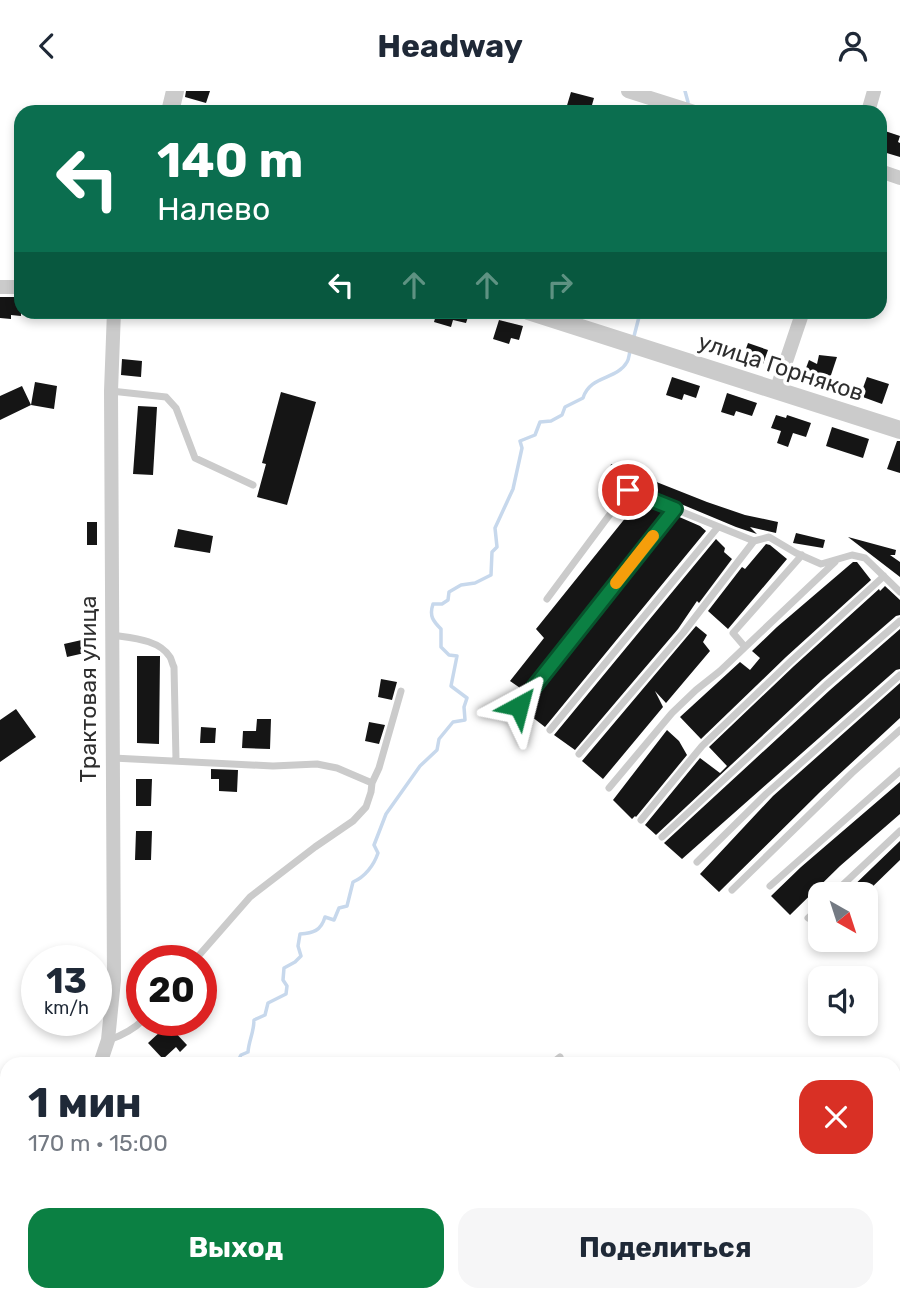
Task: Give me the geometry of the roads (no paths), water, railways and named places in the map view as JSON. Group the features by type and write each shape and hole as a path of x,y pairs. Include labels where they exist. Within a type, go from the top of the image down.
{"street":[{"path":"628,91 672,105"},
{"name":"Трактовая улица","path":"102,1057 108,1040 114,980 111,391 114,319"},
{"name":"улица Горняков","path":"553,319 900,430"},
{"path":"776,391 800,319"}],"lane":[{"path":"111,391 166,397 176,408 195,458 253,485"},
{"path":"547,599 628,490 754,541 769,537 821,564 852,555 865,558 900,592"},
{"path":"519,706 675,509"},
{"path":"550,730 718,527"},
{"path":"579,754 683,633 754,541"},
{"path":"745,647 733,633 802,555"},
{"path":"609,789 672,713 838,559"},
{"path":"640,820 702,746 884,576"},
{"path":"662,837 900,621"},
{"path":"112,635 143,640 170,656 174,667 176,760"},
{"path":"697,862 766,794 900,675"},
{"path":"208,945 250,897 353,821 366,807 401,691"},
{"path":"732,890 900,730"},
{"path":"113,758 273,766 317,764 337,768 372,783"},
{"path":"770,886 900,771"},
{"path":"846,882 900,831"},
{"path":"108,1040 126,1034"}],"waterway":[{"path":"685,91 687,105"},
{"path":"633,340 638,319"},
{"path":"240,1057 248,1052 254,1020 265,1015 268,1003 286,994 284,968 301,956 298,946 300,934 316,930 325,917 334,920 339,908 347,906 353,882 365,874 378,853 374,845 386,814 420,766 437,750 439,739 453,722 465,720 464,707 467,698 451,686 457,656 449,655 441,647 441,629 432,618 431,612 433,604 442,604 448,600 449,592 491,575 492,552 497,547 495,528 513,489 522,448 520,441 535,435 540,422 551,421 562,415 565,407 583,398 591,385 623,368 630,351"}]}
